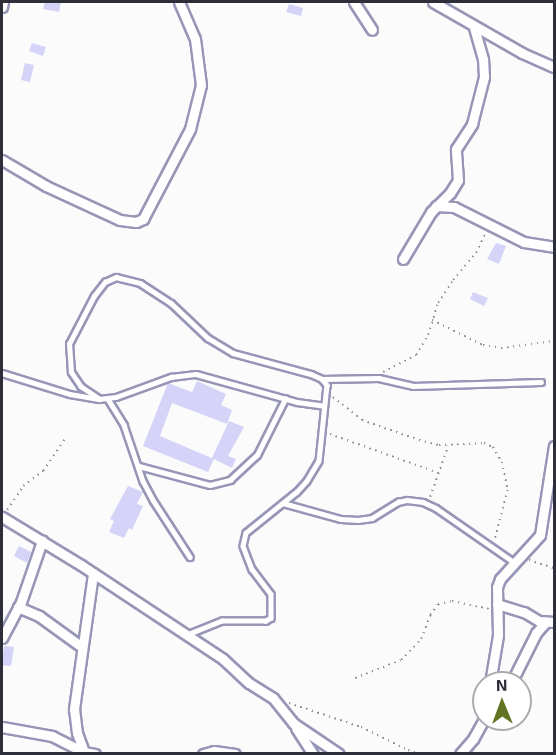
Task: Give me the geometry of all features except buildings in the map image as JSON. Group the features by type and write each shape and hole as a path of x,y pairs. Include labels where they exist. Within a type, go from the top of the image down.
{"street":[{"path":"2,7 3,2"},
{"path":"2,160 46,186 120,220 136,222 143,219 190,129 201,85 195,39 179,2"},
{"path":"354,2 372,30"},
{"path":"433,2 474,28 555,67"},
{"path":"403,259 436,206 450,193 458,180 456,149 472,124 482,86 483,59 474,28"},
{"path":"436,206 454,207 525,242 555,247"},
{"path":"492,671 498,635 497,587 500,579 540,535 555,446"},
{"path":"2,517 93,573 223,659 249,683 273,698 313,753"},
{"path":"2,638 18,607 42,541"},
{"path":"84,752 77,733 74,709 82,635 93,573"},
{"path":"18,607 39,616 79,645"},
{"path":"496,607 550,622"},
{"path":"517,671 536,633 550,622"},
{"path":"293,723 339,753"},
{"path":"2,727 51,736 84,752 95,753"},
{"path":"460,753 476,731"},
{"path":"203,753 214,751 235,753"}],"lane":[{"path":"99,399 81,387 71,372 69,344 94,296 105,282 116,277 140,283 171,303 208,338 233,353 322,379 376,378 413,386 541,382"},
{"path":"2,373 70,394 99,399 108,399 171,377 196,374 285,399 324,406"},
{"path":"187,635 222,621 266,621 271,618 271,594 252,569 243,546 246,533 308,481 319,461 327,392 322,379"},
{"path":"108,399 124,425 153,501 190,556"},
{"path":"139,466 210,485 230,480 257,454 285,399"},
{"path":"283,503 341,519 358,520 372,518 407,500 427,504 492,547 518,561"}],"path":[{"path":"376,378 392,366 416,356 428,335 432,319 453,280 485,239 488,222"},
{"path":"432,319 483,345 501,348 555,341"},
{"path":"327,392 368,423 419,440 448,446 484,443 498,452 507,476 508,490 501,524 492,547"},
{"path":"322,431 439,473"},
{"path":"2,517 23,486 43,471 66,437"},
{"path":"427,504 448,446"},
{"path":"518,561 555,568"},
{"path":"355,678 401,660 421,639 430,615 438,604 452,602 496,607"},
{"path":"273,698 329,716 423,753"}]}
